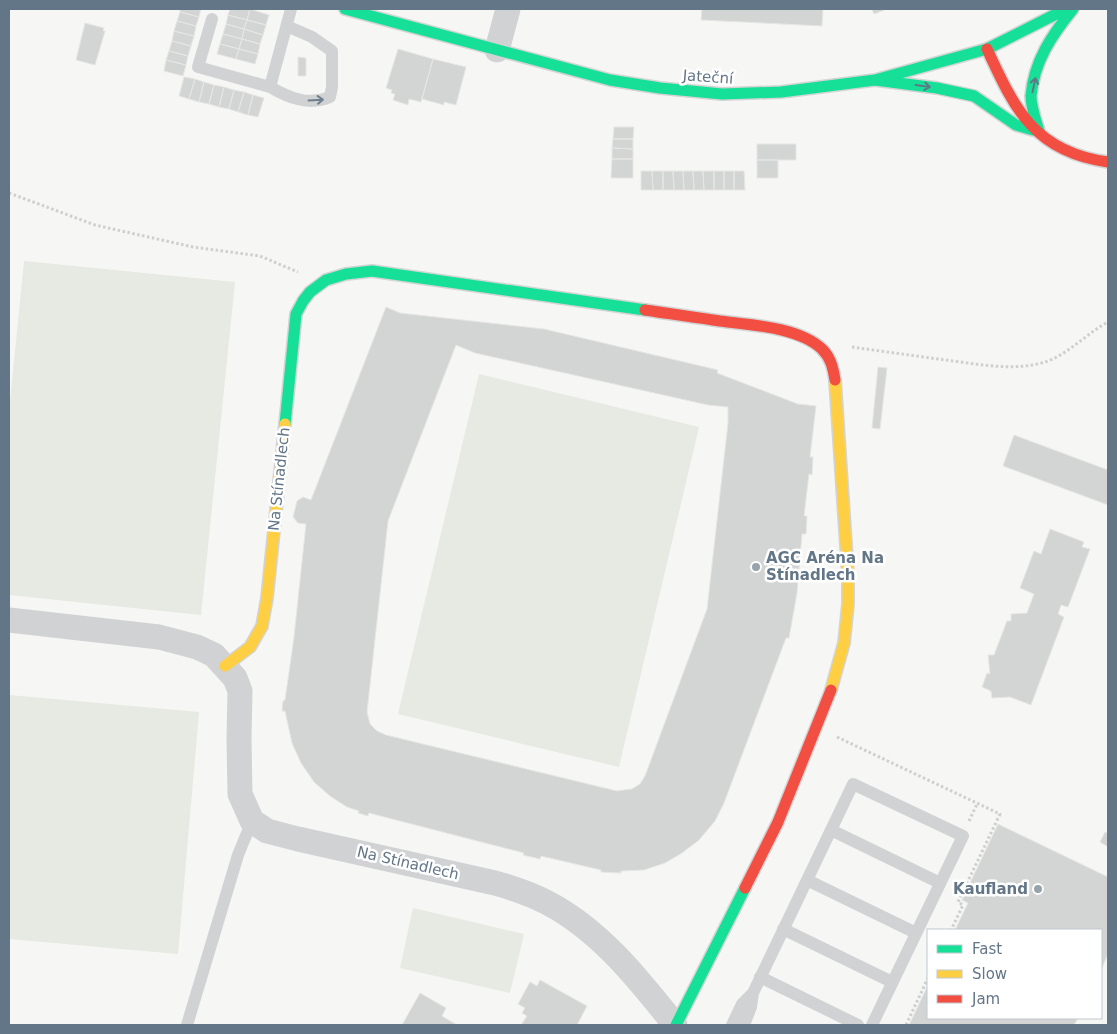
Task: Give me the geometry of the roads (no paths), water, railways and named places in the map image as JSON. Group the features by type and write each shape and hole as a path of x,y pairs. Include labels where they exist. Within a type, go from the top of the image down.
{"main road":[{"name":"Jateční","path":"345,9 610,80 660,88 722,94 781,92 875,80 987,49 1066,9"},
{"path":"1039,132 1031,98 1038,64 1052,35 1073,9"},
{"path":"987,49 1002,82 1025,119 1067,153 1108,162"},
{"path":"875,80 937,88 974,96 1016,125 1039,132"},
{"name":"Na Stínadlech","path":"225,666 250,647 262,626 267,598 296,314 304,298 317,285 338,274 372,271 776,329 805,337 821,349 831,363 835,382 848,574 848,604 844,643 830,694 778,822 675,1025"}],"street":[{"path":"497,50 508,9"},
{"path":"9,620 159,637 197,647 214,655 235,678 240,691 240,794 252,821"},
{"name":"Na Stínadlech","path":"252,821 267,831 494,883 517,889 544,901 588,930 613,953 636,976 675,1025"}],"lane":[{"path":"270,87 291,9"},
{"path":"212,19 198,67 270,87 286,96 298,99 319,102 330,97 332,87 332,51 312,37 286,26"},
{"path":"744,1025 751,1007 753,993 760,977 853,784 963,836 872,1025"},
{"path":"187,1025 238,855 252,821"},
{"path":"831,830 940,883"},
{"path":"807,880 916,933"},
{"path":"783,929 892,982"},
{"path":"760,977 858,1025"},
{"path":"732,1025 742,1004 753,993"}],"place":[{"name":"AGC Aréna Na Stínadlech","path":"756,567"},
{"name":"Kaufland","path":"1038,889"}]}
